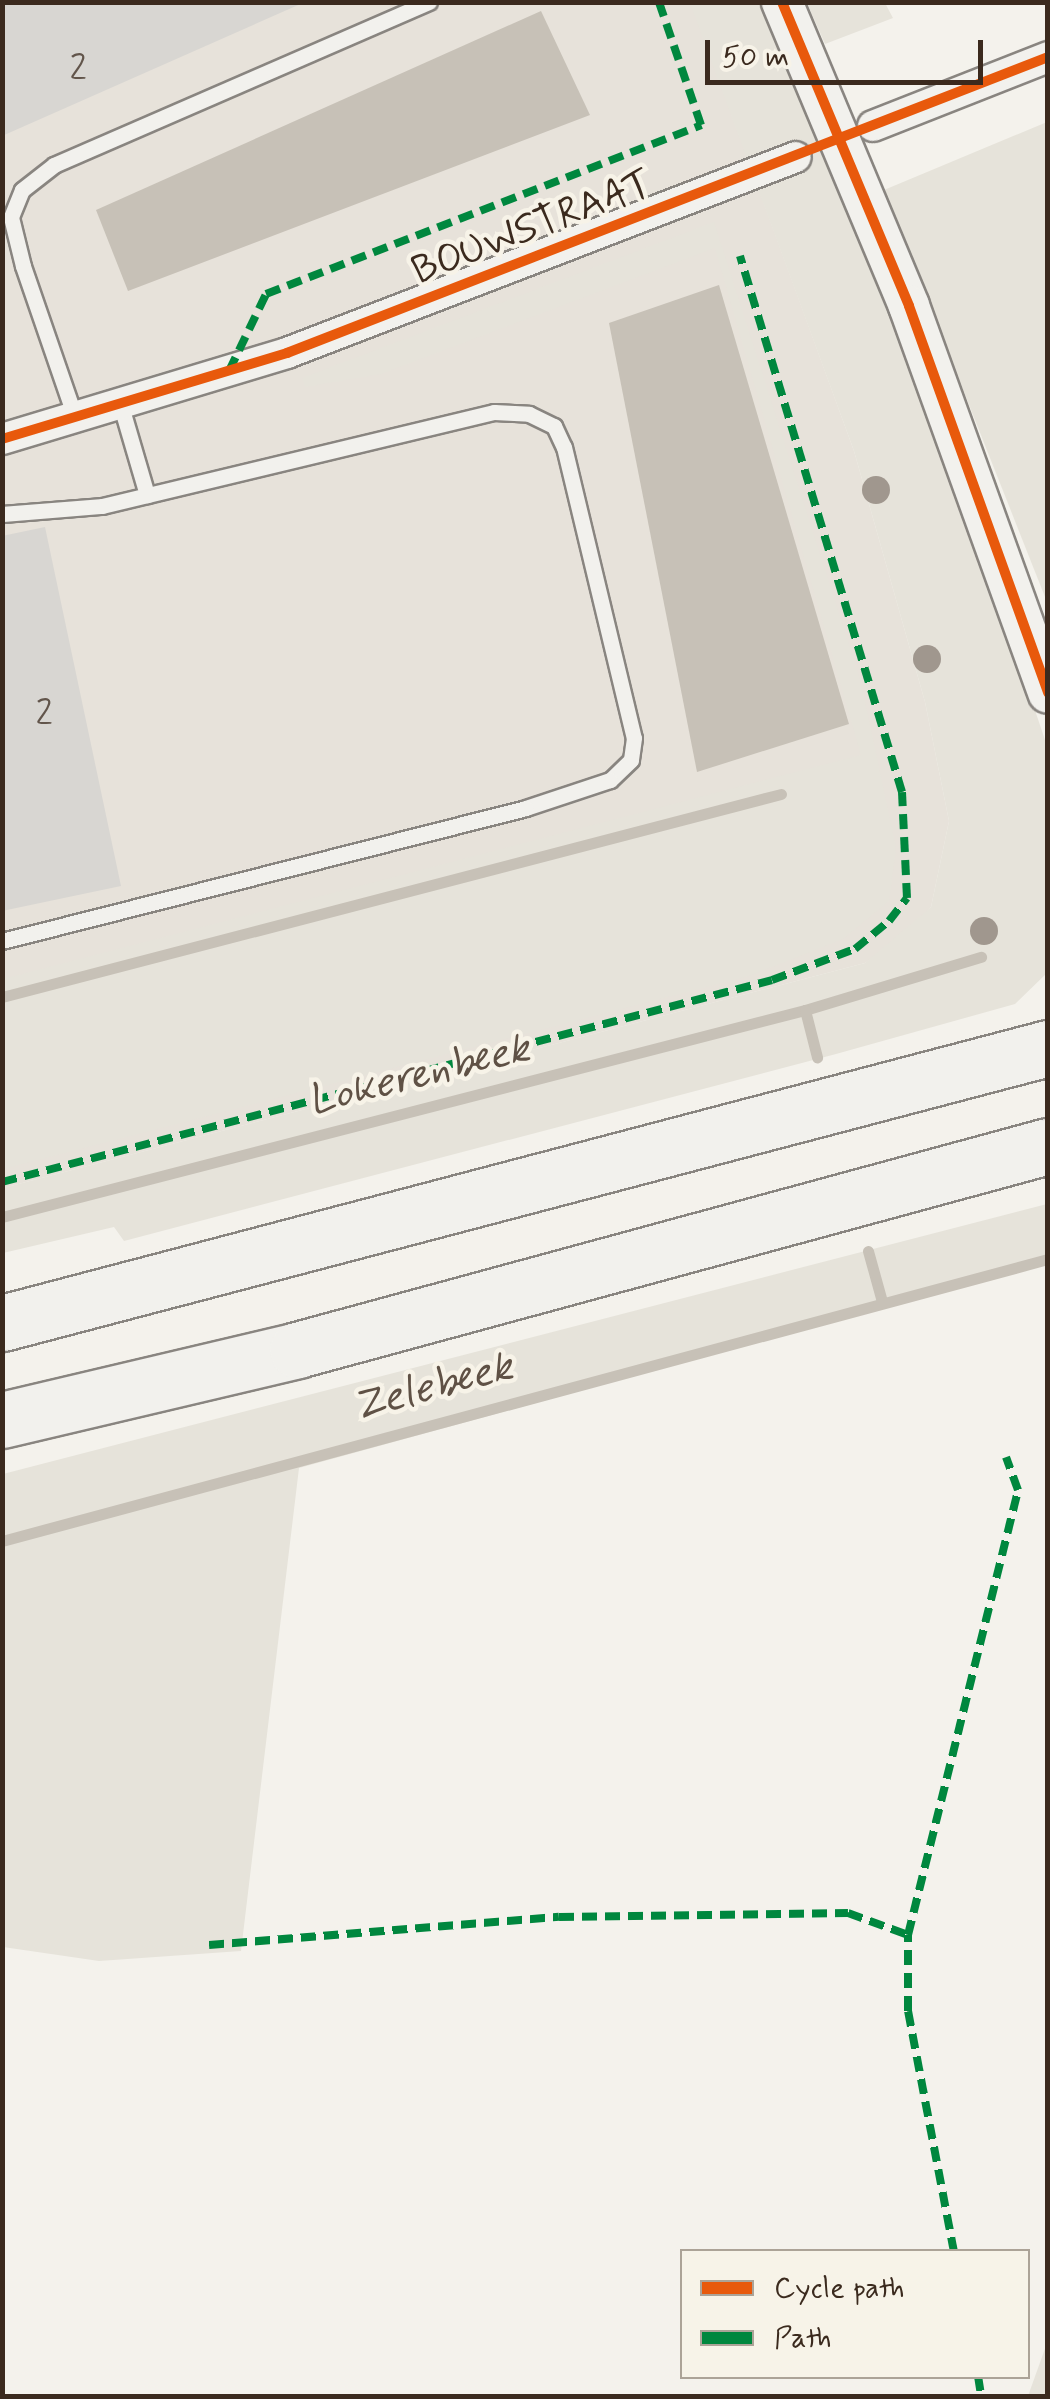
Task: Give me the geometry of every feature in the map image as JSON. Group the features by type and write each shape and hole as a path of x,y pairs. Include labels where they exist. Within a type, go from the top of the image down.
{"highway":[{"path":"2,1322 1048,1048"},
{"path":"2,1420 297,1350 1048,1146"}],"street":[{"path":"782,2 923,342 1048,693"},
{"path":"873,126 1048,56"},
{"name":"BOUWSTRAAT","path":"2,439 120,406 422,304 796,158"}],"lane":[{"path":"76,420 23,266 12,217 22,190 54,165 429,2"},
{"path":"120,406 147,495"},
{"path":"2,514 147,495 494,412 554,426 630,698 631,760 610,780 526,808 2,941"}],"shaded area":[{"path":"3,3 691,3 854,451 925,702 949,821 931,907 905,937 865,963 3,1188"},
{"path":"690,3 760,3 964,498 1048,749 1047,973 1015,1004 836,1054 124,1241 114,1227 3,1253 3,1188 865,963 931,907 949,821 925,702 854,451"},
{"path":"807,3 885,3 893,18 825,44"},
{"path":"541,11 590,115 128,291 96,210"},
{"path":"1047,122 1047,602 884,190"},
{"path":"714,222 861,683 896,848 889,901 843,939 749,976 3,1169 3,979 861,755 715,248 381,374 305,387 302,378"},
{"path":"719,285 849,724 697,772 609,323"},
{"path":"1047,1204 1047,1262 299,1468 241,1951 99,1961 3,1947 3,1474"},
{"path":"1047,2343 1047,2396 1028,2396"}],"building":[{"path":"2,2 305,2 2,136"},
{"path":"45,527 121,886 2,911 2,536"}],"waterway":[{"path":"2,997 781,794"},
{"path":"805,1010 981,957"},
{"name":"Lokerenbeek","path":"2,1217 805,1010 817,1057"},
{"name":"Lokerenbeek","path":"868,1251 881,1298"},
{"name":"Zelebeek","path":"2,1541 1048,1259"}],"marked path":[{"path":"229,371 266,294 701,125 659,2"},
{"path":"2,1182 772,980 855,949 889,921 907,898 902,792 740,256"},
{"path":"953,2249 908,2011 908,1935 1018,1490 1006,1457"},
{"path":"209,1945 559,1917 848,1913 908,1935"},
{"path":"978,2379 981,2396"}],"cycle path":[{"path":"782,2 909,306 1048,693"},
{"path":"2,439 287,353 1048,57"}]}
